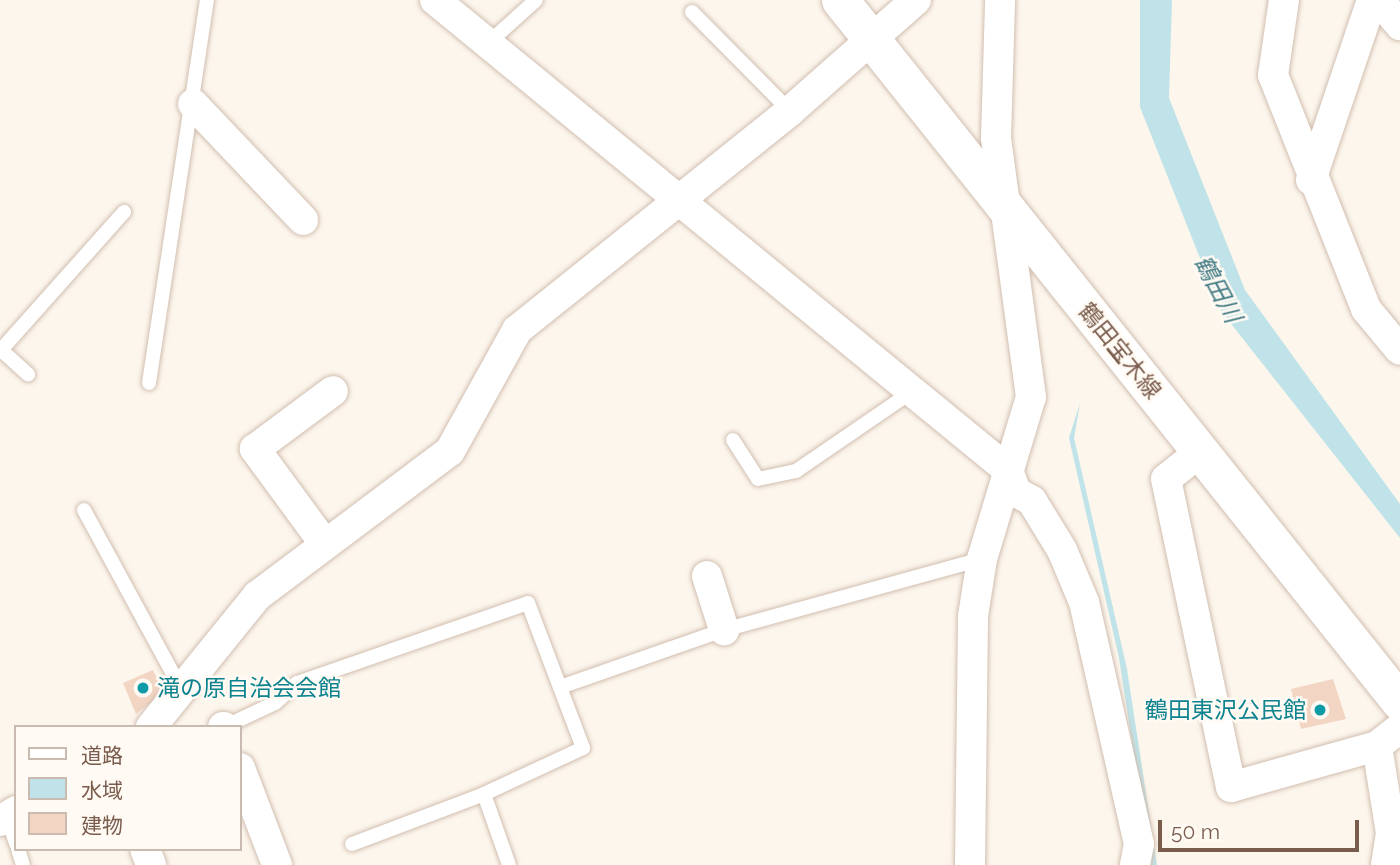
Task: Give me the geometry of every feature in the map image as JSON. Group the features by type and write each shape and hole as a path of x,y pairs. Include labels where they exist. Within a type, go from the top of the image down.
{"street":[{"path":"435,0 486,45 910,393 1008,470 1016,492 1032,501 1062,550 1084,602 1139,845 1135,865"},
{"name":"鶴田宝木線","path":"840,0 1400,702"},
{"path":"153,725 257,596 324,543 450,451 517,330 790,111 916,0"},
{"path":"970,865 972,616 982,559 1031,397 996,138 1000,0"},
{"path":"1284,0 1273,75 1311,180 1366,309 1400,350"},
{"path":"1311,180 1372,0"},
{"path":"1379,0 1400,25"},
{"path":"193,104 303,220"},
{"path":"324,543 255,449 333,391"},
{"path":"1200,452 1166,479 1231,787 1389,737 1391,833 1386,865"},
{"path":"707,576 724,630"},
{"path":"242,773 277,865"}],"lane":[{"path":"149,383 207,0"},
{"path":"486,45 536,0"},
{"path":"692,12 790,111"},
{"path":"28,374 1,349 124,212"},
{"path":"733,440 758,479 796,471 910,393"},
{"path":"84,510 181,689"},
{"path":"560,687 724,630 982,559"},
{"path":"228,725 275,703 297,683 528,603 583,748 484,794 352,844"},
{"path":"484,794 509,865"}],"water":[{"name":"鶴田川","path":"1140,0 1172,0 1169,98 1245,290 1400,504 1400,538 1221,311 1140,107"},
{"path":"1080,403 1074,438 1127,669 1157,865 1151,865 1119,658 1069,438"}],"building":[{"name":"滝の原自治会会館","path":"153,670 164,692 136,714 123,683"},
{"name":"鶴田東沢公民館","path":"1333,679 1346,719 1301,729 1291,689"}],"place":[{"name":"滝の原自治会会館","path":"143,688"},
{"name":"鶴田東沢公民館","path":"1320,710"}]}
